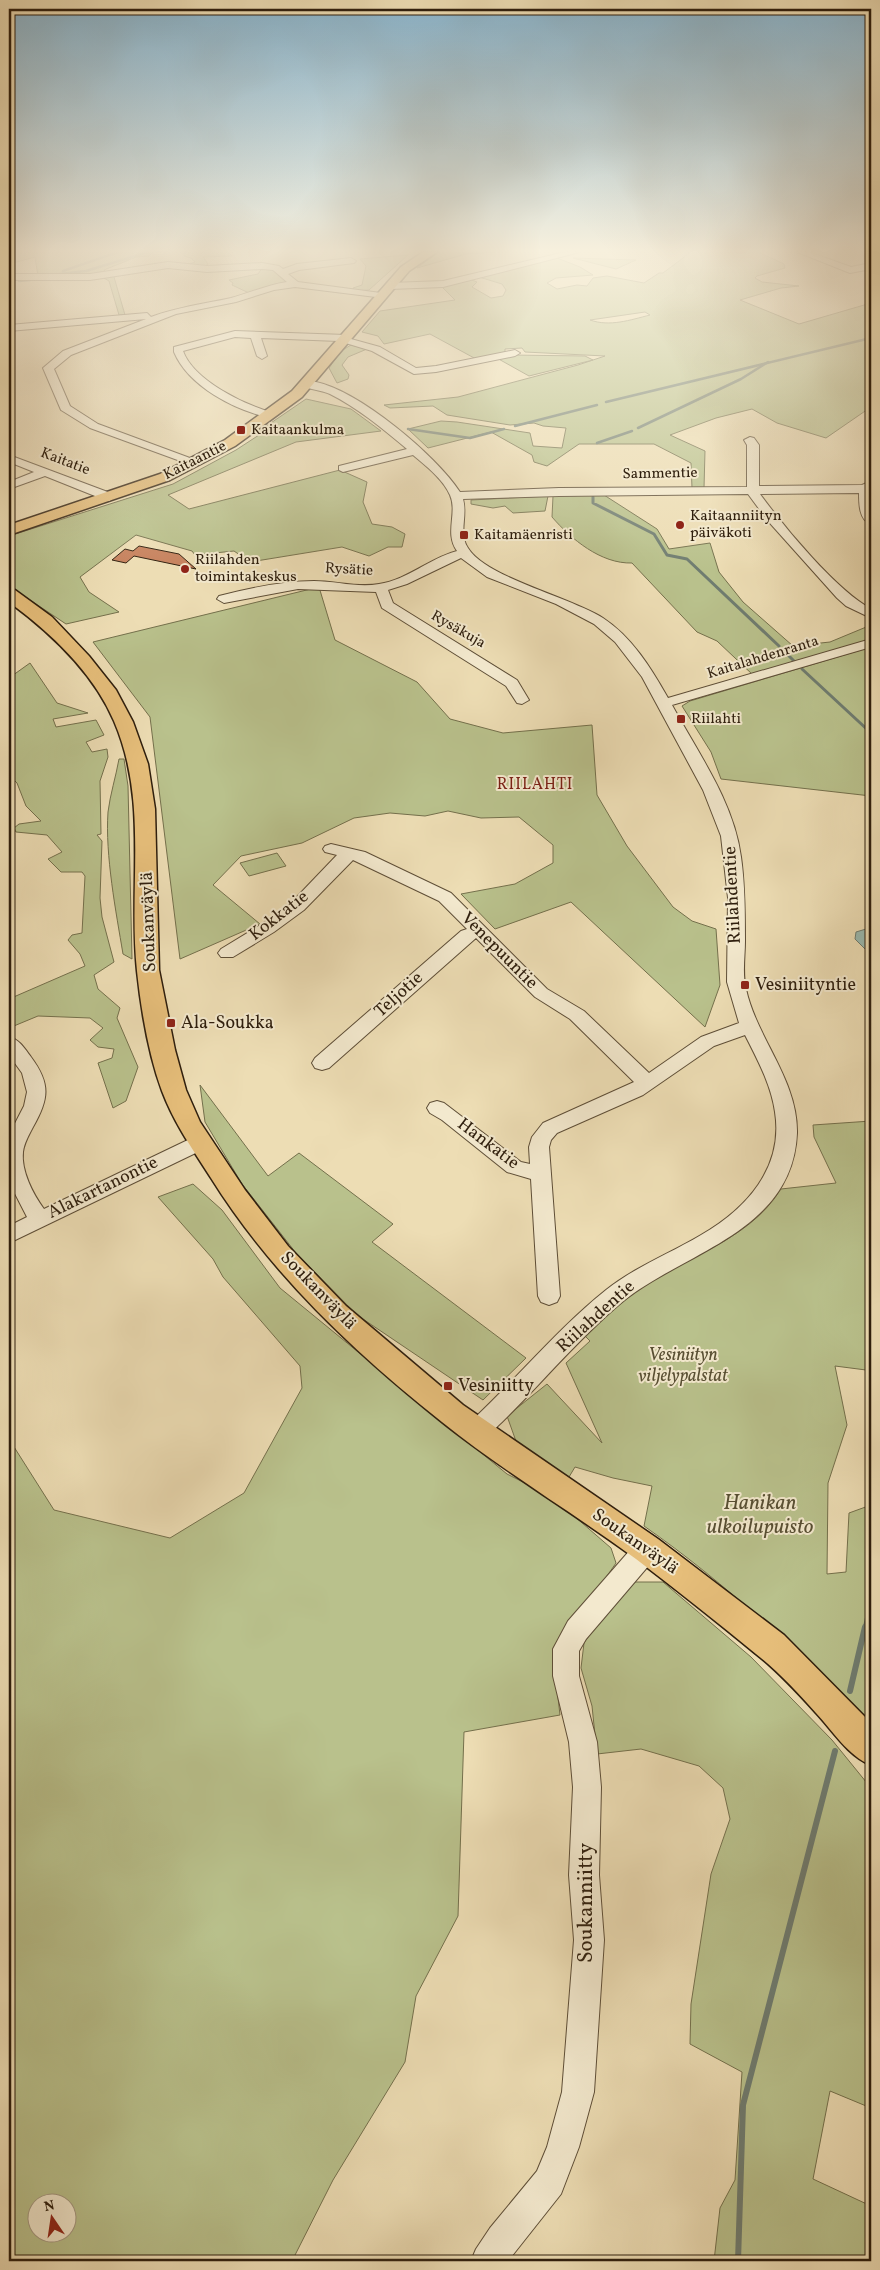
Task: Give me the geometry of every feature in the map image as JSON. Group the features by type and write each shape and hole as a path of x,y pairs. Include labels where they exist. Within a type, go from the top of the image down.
{"main road":[{"name":"Kaitaantie","path":"9,530 165,477 194,463 230,443 270,415 306,385 329,358"},
{"name":"Soukanväylä","path":"9,594 46,621 107,690 119,710 138,764 147,846 148,970 162,1041 174,1090 199,1143 236,1197 279,1253 336,1314 453,1414 647,1549 772,1646 828,1701 871,1748"},
{"name":"Soukanväylä","path":"9,608 67,644"}],"street":[{"path":"61,358 48,368 59,399 69,411 94,426 194,463"},
{"path":"182,358 216,393 241,408 270,415"},
{"path":"391,358 414,371 436,369 491,358"},
{"path":"306,385 311,388 331,391 358,406 438,470 456,496 458,509 455,535 464,553"},
{"path":"750,440 753,445 752,490 772,518 842,595 851,603 871,614"},
{"path":"343,468 414,451"},
{"name":"Kaitatie","path":"9,458 109,497"},
{"path":"10,486 44,472"},
{"path":"628,475 632,491"},
{"path":"868,487 865,506 871,520"},
{"name":"Sammentie","path":"456,496 868,487"},
{"name":"Rysätie","path":"224,599 306,584 359,589 381,588 397,584 440,559 464,553"},
{"name":"Riilahdentie","path":"464,553 486,571 589,616 601,624 621,640 663,703 718,805 730,838 736,881 736,988 751,1027 779,1087 786,1107 787,1129 783,1156 769,1187 745,1217 716,1238 643,1276 614,1296 476,1430"},
{"name":"Rysäkuja","path":"381,588 387,605 512,683 522,700"},
{"name":"Kaitalahdenranta","path":"663,703 690,697 871,642"},
{"name":"Venepuuntie","path":"340,851 445,896 541,993 577,1015 647,1083"},
{"name":"Kokkatie","path":"227,953 268,928 298,906 340,851"},
{"name":"Teljotie","path":"322,1063 467,935 478,930"},
{"path":"549,1296 540,1173 539,1147 542,1137 550,1128 622,1097 647,1083 705,1042 720,1034 751,1027"},
{"path":"9,1043 27,1066 38,1091 33,1110 13,1147 13,1160 30,1206 40,1219"},
{"name":"Hankatie","path":"437,1108 449,1115 514,1167 540,1173"},
{"name":"Alakartanontie","path":"9,1235 199,1143"},
{"name":"Soukanniitty","path":"488,2261 549,2182 563,2147 578,2092 589,1940 584,1875 587,1787 583,1742 566,1676 566,1649 577,1630 647,1549"}],"green space":[{"path":"336,358 347,358 342,365 349,375 348,379 337,383 329,368"},
{"path":"497,358 589,358 593,360 529,376"},
{"path":"599,358 871,358 871,407 826,438 777,423 752,409 716,418 670,435 705,451 704,488 692,488 691,463 654,444 579,444 547,466 534,462 532,455 491,432 428,448 408,429 441,421 457,422 530,433 533,446 562,448 566,428 543,426 534,423 510,425 447,415 433,406 390,408 384,405 458,397"},
{"path":"306,399 351,409 381,431 296,442 168,495 189,509 340,470 367,482 363,502 372,524 392,527 405,534 402,547 388,547 369,556 342,547 250,562 234,551 195,555 192,551 136,535 80,577 89,592 119,612 66,624 9,586 9,536 173,484 236,450 259,435 262,429"},
{"path":"604,495 657,529 669,549 710,543 719,572 743,602 793,646 830,642 871,625 871,640 753,675 717,641 697,632 632,563 620,562 598,555 568,534 552,517 553,496"},
{"path":"548,496 545,511 513,513 505,506 493,508 471,504 471,500"},
{"path":"319,587 335,640 417,682 450,719 503,733 592,725 597,795 627,846 673,907 692,921 716,929 720,985 705,1027 571,902 495,929 461,894 515,884 553,863 553,845 519,817 481,818 448,811 425,816 390,813 354,818 302,843 241,856 213,885 260,924 180,959 150,717 93,642"},
{"path":"871,647 871,796 721,779 711,752 682,706 690,701"},
{"path":"30,663 57,703 88,713 53,719 56,727 96,720 104,735 86,742 92,752 107,749 108,757 100,781 101,834 97,835 102,841 100,898 102,917 114,962 94,975 98,989 120,1008 117,1018 138,1067 126,1101 113,1108 98,1063 112,1058 114,1049 98,1047 90,1040 103,1028 90,1018 38,1016 9,1028 9,999 85,966 80,954 68,940 72,935 82,933 85,876 82,872 61,872 48,859 62,852 47,835 16,832 14,828 19,824 41,821 26,806 17,783 9,775 9,678"},
{"path":"119,759 124,759 128,786 132,959 123,954 108,846 108,812"},
{"path":"277,853 286,866 249,876 240,863"},
{"path":"200,1085 268,1176 299,1153 393,1224 372,1242 526,1358 483,1400 357,1315 296,1253 242,1184 205,1122"},
{"path":"871,1121 871,1384 866,1370 835,1366 847,1425 828,1483 827,1574 846,1572 849,1513 871,1505 871,1730 819,1675 763,1622 705,1572 644,1526 652,1486 613,1478 575,1467 569,1477 517,1444 507,1416 547,1384 602,1443 566,1363 590,1341 584,1335 621,1300 667,1271 710,1249 749,1224 766,1208 781,1189 836,1183 814,1137 813,1125"},
{"path":"193,1184 222,1210 280,1288 507,1474 551,1496 611,1548 616,1563 553,1654 560,1715 464,1732 458,1916 416,1996 405,2062 333,2180 292,2261 9,2261 9,1439 54,1510 170,1538 244,1493 302,1388 300,1366 223,1277 213,1259 158,1197"},
{"path":"633,1582 663,1582 751,1657 832,1740 871,1788 871,2108 830,2091 813,2179 871,2206 871,2261 714,2261 720,2208 735,2180 742,2072 690,2044 691,2004 711,1874 730,1819 723,1788 699,1766 641,1749 597,1754 592,1706 581,1668 584,1643 597,1623"}],"water":[{"path":"866,929 871,930 871,951 866,950 855,939 856,932"}],"building":[{"name":"Riilahden toimintakeskus","path":"139,546 179,554 196,569 134,556 126,563 112,560 125,549 133,551"}],"waterway":[{"path":"766,363 788,358"},
{"path":"606,402 766,363"},
{"path":"638,428 741,379 766,363"},
{"path":"515,426 597,405"},
{"path":"408,429 470,438 504,429"},
{"path":"597,443 632,431"},
{"path":"593,497 593,503 654,534 667,555 687,559 779,646"},
{"path":"786,653 795,662"},
{"path":"802,669 871,733"},
{"path":"865,1629 871,1602"},
{"path":"850,1691 865,1627"},
{"path":"738,2261 743,2105 835,1751"}],"place":[{"name":"Kaitaankulma","path":"241,430"},
{"name":"Kaitaanniityn päiväkoti","path":"680,525"},
{"name":"Kaitamäenristi","path":"464,535"},
{"name":"Riilahden toimintakeskus","path":"185,569"},
{"name":"Riilahti","path":"681,719"},
{"name":"Vesiniityntie","path":"745,985"},
{"name":"Ala-Soukka","path":"171,1023"},
{"name":"Vesiniitty","path":"448,1386"}],"district":[{"name":"RIILAHTI","path":"535,785"}],"park label":[{"name":"Vesiniityn viljelypalstat","path":"683,1365"},
{"name":"Hanikan ulkoilupuisto","path":"760,1515"}]}
